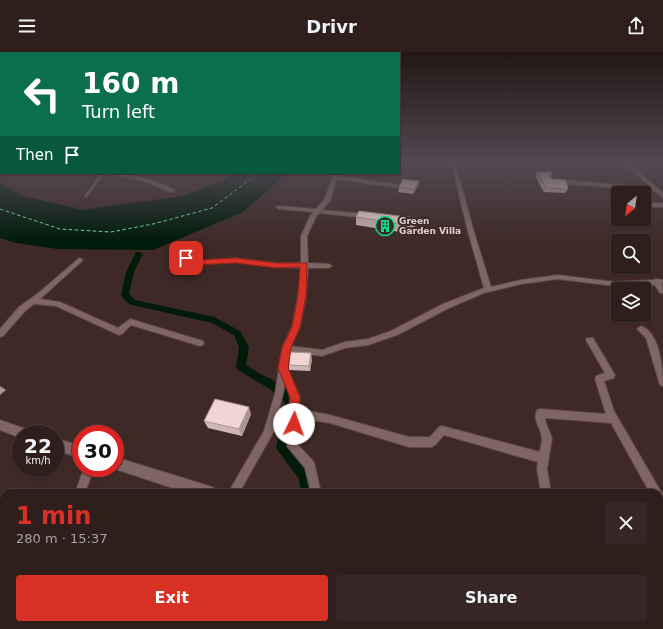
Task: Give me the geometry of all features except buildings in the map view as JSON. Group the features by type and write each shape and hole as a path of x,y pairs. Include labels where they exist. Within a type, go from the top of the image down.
{"street":[{"path":"167,189 172,191"},
{"path":"235,489 268,433 279,394 286,348 296,327 302,296 304,236 313,216 327,201 332,189"},
{"path":"460,189 488,290"},
{"path":"645,189 656,190 663,196"},
{"path":"651,205 663,205"},
{"path":"279,207 376,218"},
{"path":"186,258 195,263 236,260 276,265 329,266"},
{"path":"0,334 22,309 80,260"},
{"path":"286,348 322,353 345,345 368,342 394,333 446,306 488,290 558,277 615,284 660,282 663,291"},
{"path":"33,301 57,304 119,332 130,322 200,343"},
{"path":"641,329 650,337 663,382"},
{"path":"590,340 611,375 599,379 614,419 654,489"},
{"path":"283,368 295,397 292,446 310,466 315,489"},
{"path":"295,413 330,419 409,442 432,442 442,430 543,458"},
{"path":"545,489 542,469 547,438 541,423 540,413 614,419"},
{"path":"0,425 12,429"},
{"path":"124,466 196,489"},
{"path":"81,489 86,477"}],"lane":[{"path":"86,196 92,189"}],"shaded area":[{"path":"0,189 12,189 19,195 83,210 183,196 201,189 269,189 243,212 153,250 58,249 16,243 0,238"}],"waterway":[{"path":"139,254 130,272 125,295 132,302 214,320 237,333 244,347 241,367 280,390 290,401 282,448 304,477 306,489"}],"ferry route":[{"path":"0,209 60,229 111,232 153,224 212,208 238,189"}],"place":[{"name":"Green Garden Villa","path":"385,226"}],"route":[{"path":"186,258 195,263 236,260 276,265 304,265 302,296 296,327 286,348 283,368 295,397 294,424"}]}
